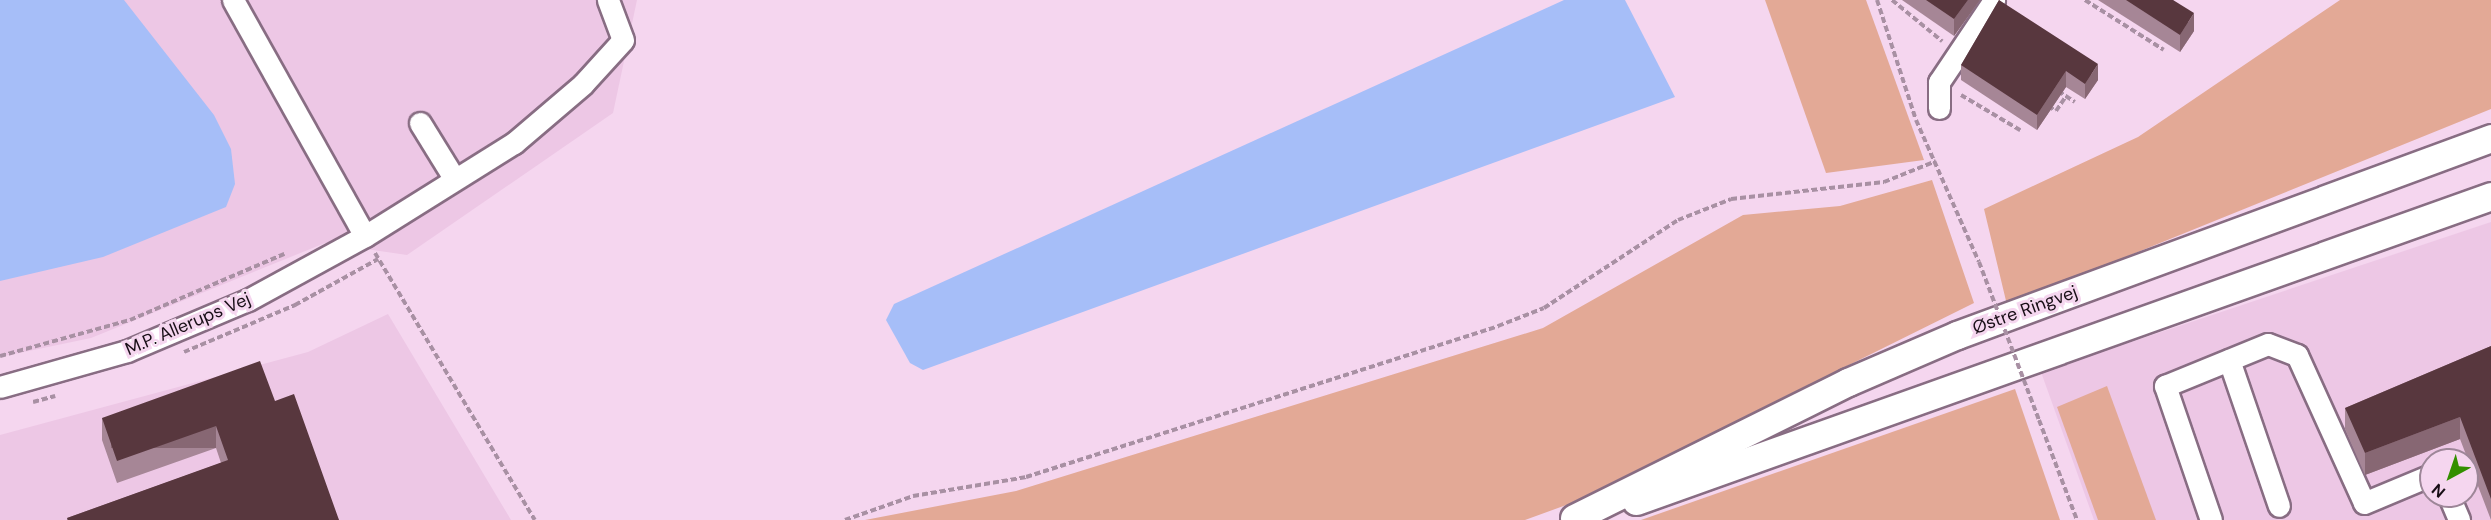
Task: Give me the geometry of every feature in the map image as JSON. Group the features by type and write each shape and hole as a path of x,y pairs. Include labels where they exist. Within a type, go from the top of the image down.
{"main road":[{"name":"Østre Ringvej","path":"1572,519 1848,382 1957,335 2491,138"},
{"name":"Østre Ringvej","path":"1572,519 1686,487 2491,196"}],"street":[{"path":"233,0 365,236"},
{"name":"M.P. Allerups Vej","path":"0,387 127,351 249,300 365,236 454,178 514,143 583,84 623,40 608,0"},
{"path":"1939,108 1939,82 1994,0"},
{"path":"420,123 454,178"},
{"path":"2211,520 2165,386 2268,344 2297,355 2364,503 2419,480"},
{"path":"2229,360 2279,506"}],"path":[{"path":"1877,0 1936,161 1978,262 2076,520"},
{"path":"1892,0 1958,53"},
{"path":"2085,0 2164,50"},
{"path":"1939,82 2020,130"},
{"path":"2047,84 2075,102"},
{"path":"2037,100 2056,111 2067,96"},
{"path":"845,520 913,496 1026,477 1498,326 1544,308 1678,220 1731,199 1884,182 1936,161"},
{"path":"365,236 535,520"},
{"path":"0,356 130,320 290,250"}],"shaded area":[{"path":"0,0 637,0 613,113 407,255 325,243 91,338 0,357"},
{"path":"1765,0 1866,0 1924,160 1826,173"},
{"path":"2340,0 2491,0 2491,109 2007,305 1984,209 2138,137"},
{"path":"1932,180 1974,303 1569,504 1525,520 865,520 1016,491 1543,328 1743,215 1840,206"},
{"path":"2491,222 2491,520 2094,520 2041,372"},
{"path":"388,314 511,520 0,520 0,435 308,352"},
{"path":"2107,386 2156,520 2098,520 2057,407"},
{"path":"2015,389 2060,520 1641,520"}],"water":[{"path":"0,0 124,0 214,115 231,149 235,184 226,207 103,257 0,281"},
{"path":"1564,0 1625,0 1675,97 923,370 910,363 886,320 894,304"}],"building":[{"path":"1926,0 1968,0 1954,19"},
{"path":"1999,0 2098,64 2085,84 2066,71 2037,115 1961,65"},
{"path":"2126,0 2173,0 2194,13 2180,35"},
{"path":"2491,346 2491,499 2479,467 2479,448 2472,448 2460,417 2365,453 2345,408"},
{"path":"260,361 275,401 294,394 339,520 68,520 67,518 228,460 216,426 117,461 102,418"}]}
